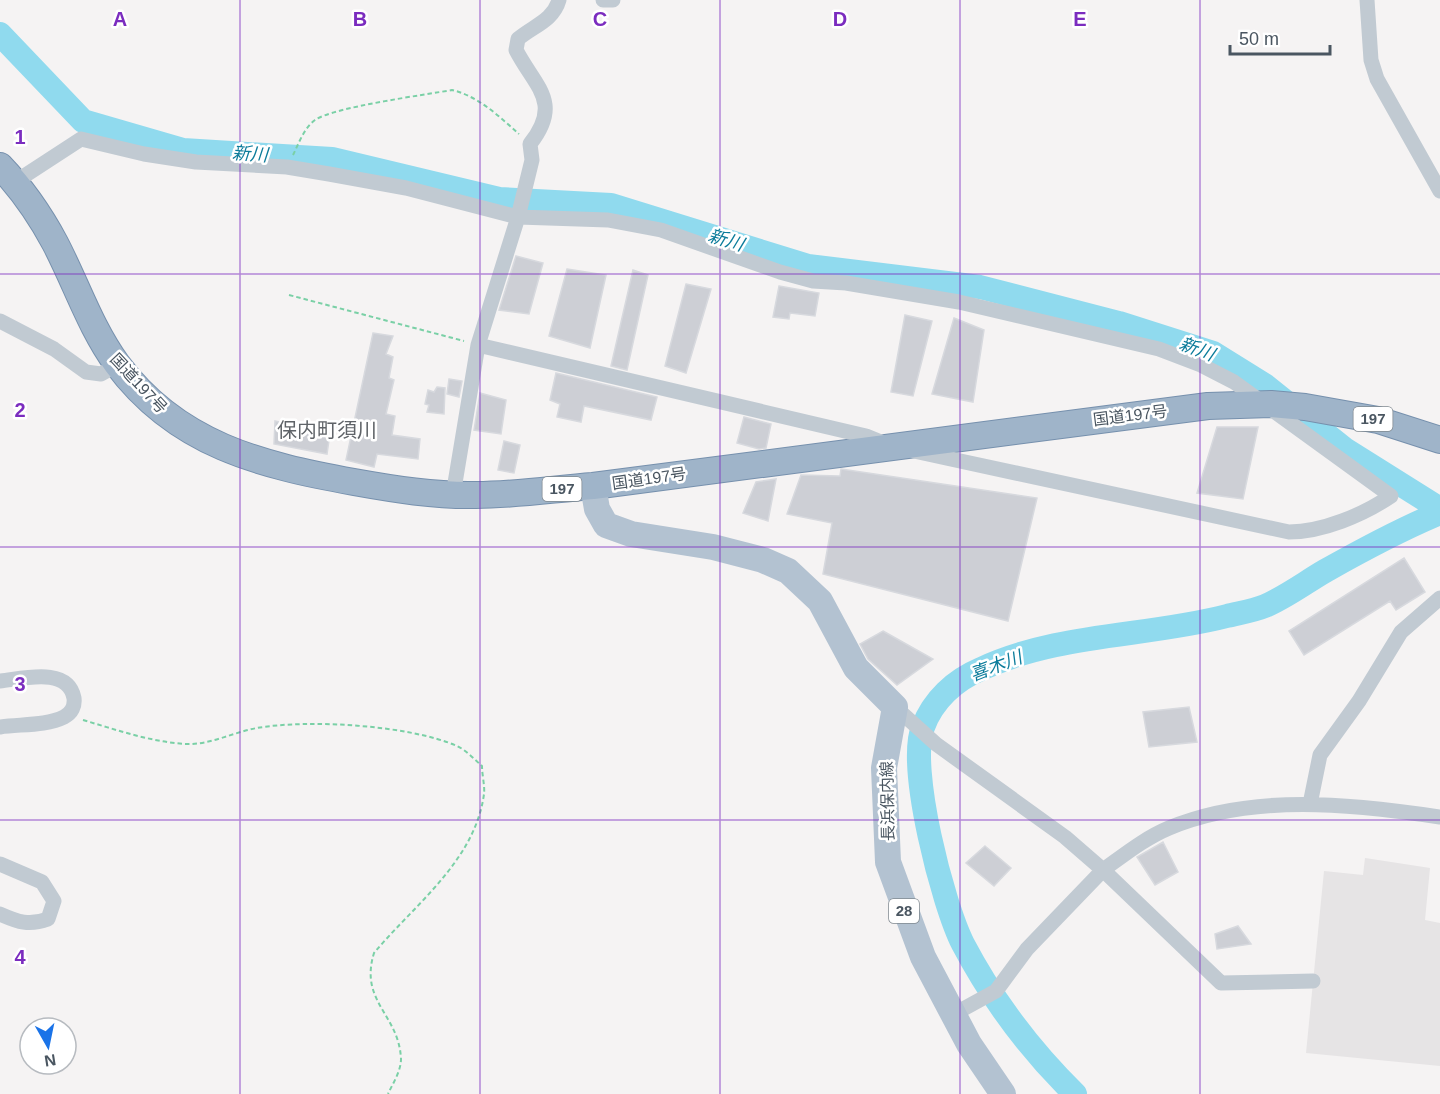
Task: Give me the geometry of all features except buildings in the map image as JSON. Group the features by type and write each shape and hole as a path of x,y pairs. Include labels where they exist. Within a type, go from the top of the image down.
{"highway":[{"name":"国道197号","path":"8,174 33,206 56,244 95,330 117,364 165,414 207,441 249,459 290,470 376,486 453,495 516,493 593,486 1117,416 1208,406 1266,404 1305,407 1378,420 1440,440"}],"main road":[{"path":"593,486 597,509 606,525 631,534 713,547 788,571 820,601 856,668 899,710"},
{"name":"長浜保内線","path":"899,710 884,768 888,862 922,957 957,1012 969,1044 1003,1094"}],"street":[{"path":"453,495 478,345 518,217 532,160 530,144 542,130 546,108 544,93 516,50 518,39 546,21 556,9 559,0"},
{"path":"603,0 613,0"},
{"path":"1366,0 1371,60 1377,79 1440,191"},
{"path":"8,174 81,139 144,154 196,162 287,167 406,188 518,217 608,219 661,230 780,272 813,281 846,283 959,302 1159,349 1201,365 1234,382 1287,418 1391,496 1374,507 1307,532 1289,532 892,446 866,436 478,345"},
{"path":"0,321 54,349 86,372 101,374 117,364"},
{"path":"1310,804 1320,755 1353,710 1401,632 1440,598"},
{"path":"0,681 34,676 61,681 71,688 74,700 73,709 67,716 56,720 0,727"},
{"path":"899,710 936,744 1065,837 1103,870 1221,983 1313,981"},
{"path":"957,1012 996,991 1027,949 1103,870 1169,828 1250,807 1310,804 1440,817"},
{"path":"0,864 42,882 54,901 48,919 37,923 20,923 0,914"}],"path":[{"path":"287,167 302,136 316,119 354,109 452,90 465,93 499,116 530,144"},
{"path":"289,295 478,345"},
{"path":"67,716 163,742 189,744 258,728 321,723 349,725 423,736 458,746 482,766 484,793 469,841 451,869 374,953 369,969 369,983 396,1035 401,1059 388,1094"}],"shaded area":[{"path":"1365,858 1430,868 1425,920 1440,923 1440,1066 1306,1053 1324,871 1363,875"}],"waterway":[{"name":"新川","path":"0,34 83,121 183,150 332,159 499,199 611,205 808,266 980,287 1119,323 1213,353 1266,386 1346,450 1440,509"},
{"name":"喜木川","path":"1075,1094 1027,1042 999,1004 974,964 955,925 937,868 923,803 919,746 927,717 946,692 962,679 1010,657 1071,642 1196,623 1251,611 1281,598 1368,547 1440,513"}],"district":[{"name":"保内町須川","path":"327,430"}]}
